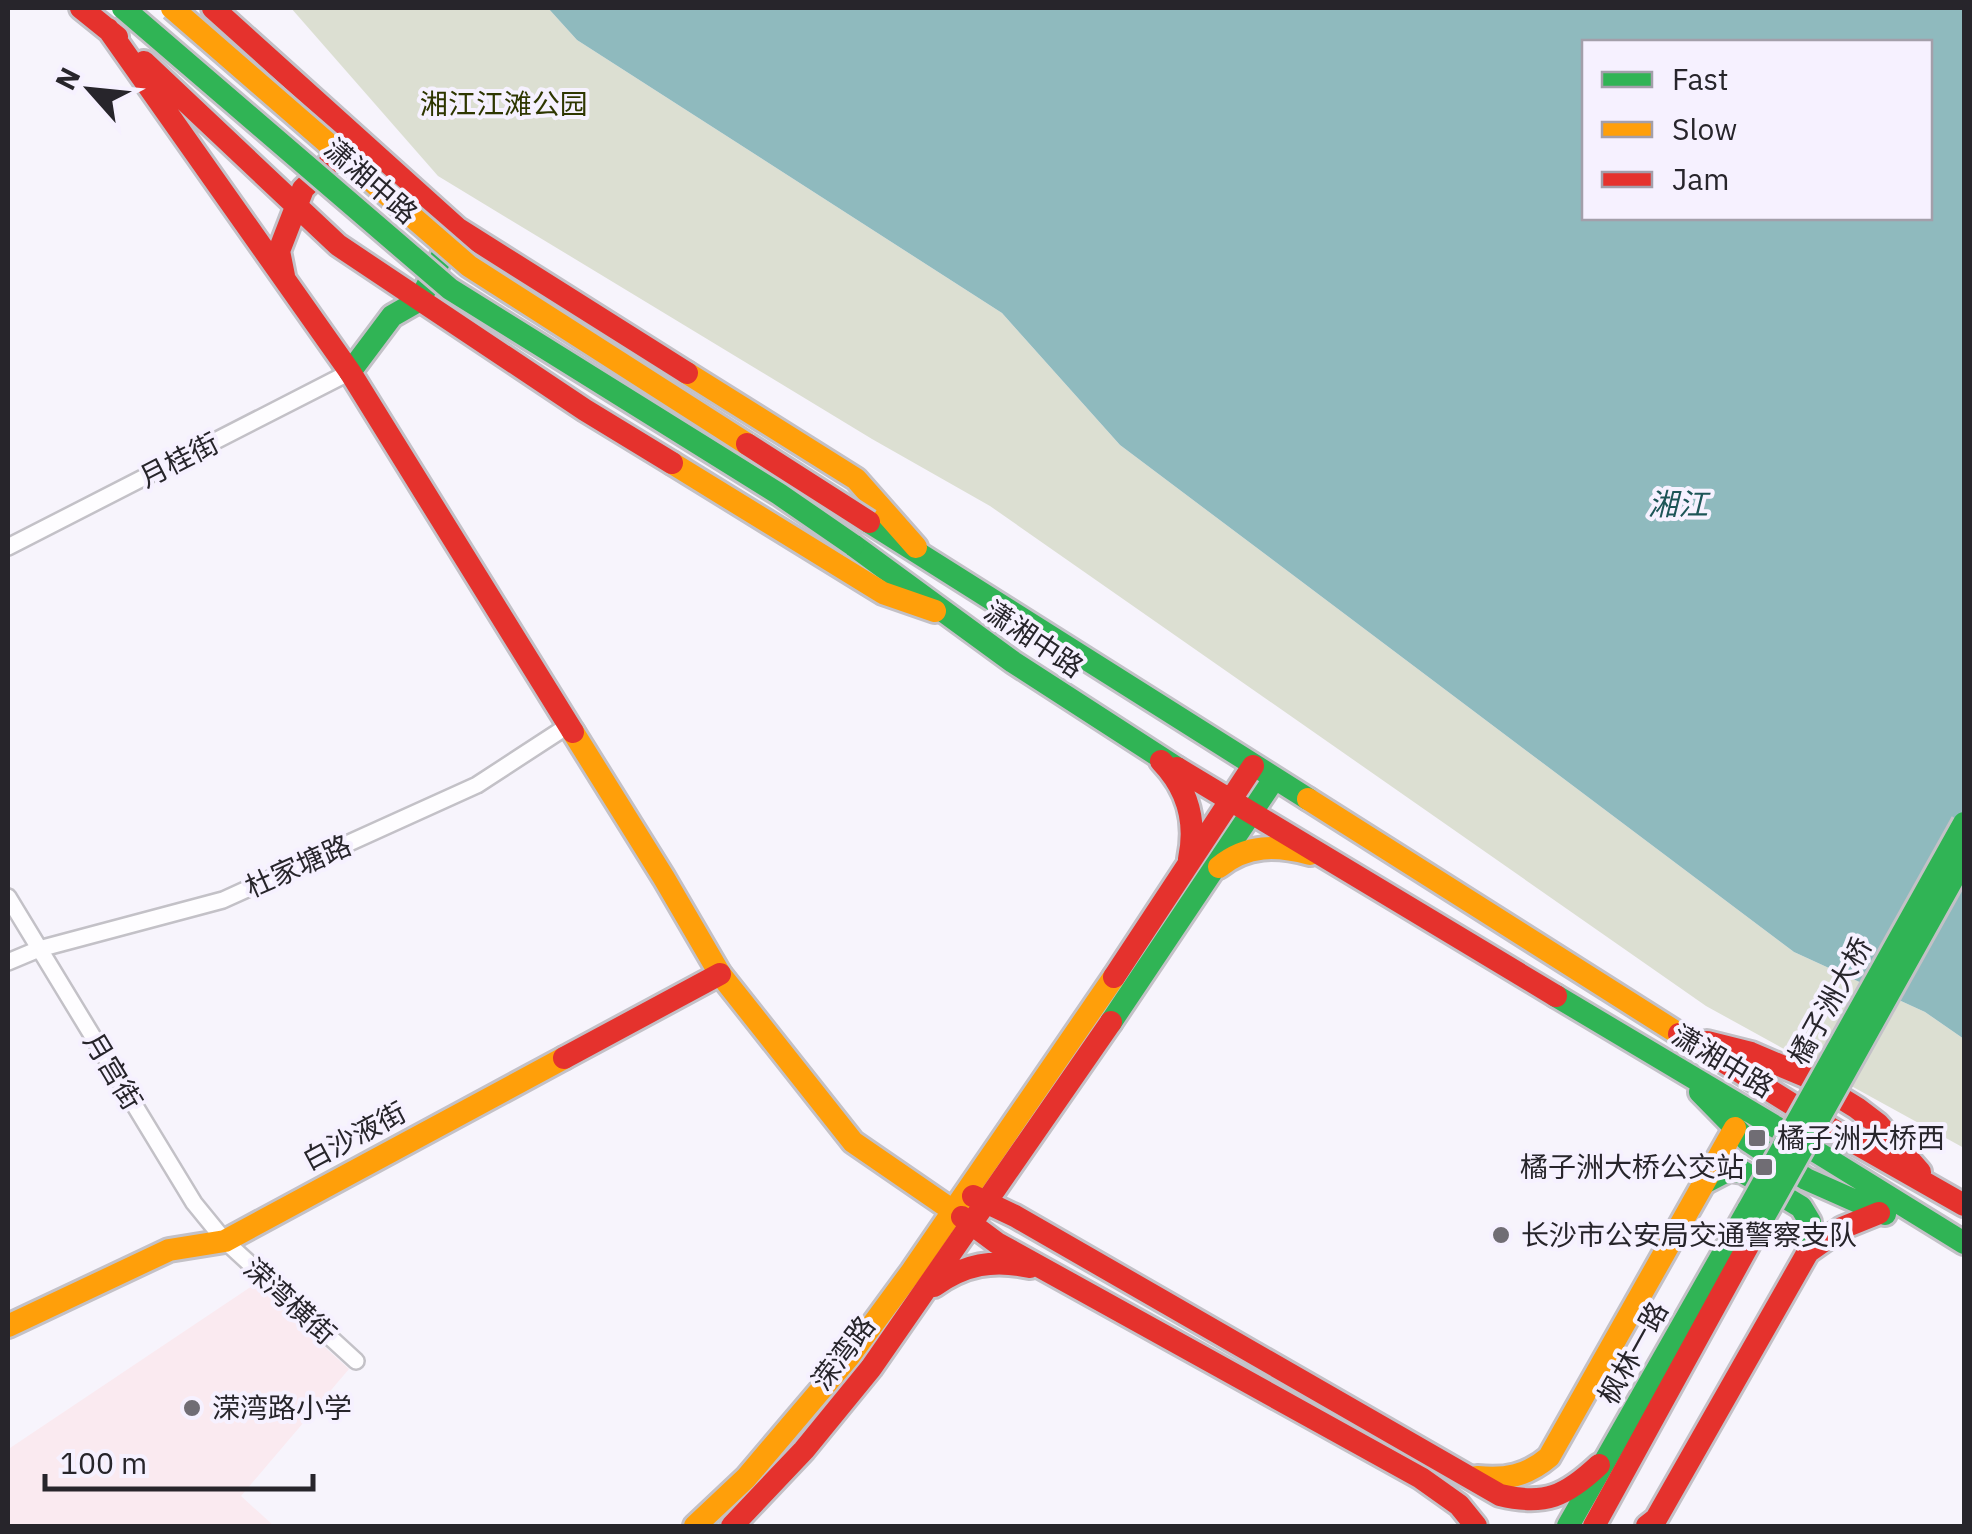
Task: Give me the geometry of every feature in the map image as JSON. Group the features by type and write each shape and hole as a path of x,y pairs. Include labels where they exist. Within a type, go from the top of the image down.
{"main road":[{"path":"81,8 338,245 585,410 883,593 947,616"},
{"name":"潇湘中路","path":"124,8 450,290 779,494 1036,678 1152,752 1964,1243"},
{"name":"潇湘中路","path":"172,8 469,266 1253,766 1848,1138 1964,1205"},
{"path":"213,8 456,228 856,480 928,561"},
{"path":"108,29 350,372 720,974 853,1142 933,1195 1043,1232 1500,1495 1535,1502 1553,1499 1622,1454"},
{"path":"285,280 278,250 302,189 356,137"},
{"path":"350,372 392,316 420,300 456,228"},
{"path":"1152,752 1180,782 1189,802 1194,823 1192,880"},
{"path":"969,1207 1240,807 1253,766"},
{"path":"1240,807 1274,778"},
{"name":"橘子洲大桥","path":"1757,1212 1964,823"},
{"path":"695,1526 746,1478 838,1371 912,1271 1022,1149 1192,880 1246,850 1289,848 1322,858"},
{"name":"橘子洲大桥","path":"1757,1212 1964,859"},
{"name":"白沙液街","path":"8,1326 169,1250 225,1241 720,974"},
{"path":"1675,1067 1746,1140 1806,1180 1879,1212 1944,1230"},
{"path":"1464,1474 1509,1480 1538,1468 1548,1457 1735,1128"},
{"path":"1022,1149 1012,1178 1011,1196 1016,1208 1043,1232"},
{"path":"1704,1183 1729,1170 1743,1172 1801,1208 1812,1222 1808,1252"},
{"path":"969,1207 997,1243 1421,1478 1454,1500 1476,1526"},
{"name":"溁湾路","path":"732,1526 829,1421 914,1308 969,1207"},
{"name":"枫林一路","path":"1568,1526 1622,1454 1757,1212"},
{"path":"1647,1526 1656,1520 1808,1252 1836,1229 1879,1212"},
{"path":"914,1308 931,1288 964,1267 978,1263 998,1262 1048,1272"},
{"path":"1616,1526 1622,1454"},
{"name":"枫林一路","path":"1594,1526 1622,1454"}],"street":[{"name":"月桂街","path":"8,547 350,372"},
{"name":"杜家塘路","path":"8,962 40,949 223,900 478,786 569,725"},
{"name":"月宫街","path":"8,896 194,1203 225,1241"},
{"name":"溁湾横街","path":"225,1241 356,1361"}],"shaded area":[{"name":"溁湾路小学","path":"255,1284 349,1369 241,1496 274,1526 9,1526 10,1448"}],"green space":[{"name":"湘江江滩公园","path":"291,8 548,8 577,40 1002,313 1120,445 1794,952 1925,1012 1964,1039 1964,1148 1706,1006 990,506 872,439 438,176"}],"water":[{"name":"湘江","path":"548,8 1964,8 1964,1039 1925,1012 1794,952 1120,445 1002,313 577,40"}],"traffic: fast":[{"path":"123,8 450,289 779,494 853,545"},
{"path":"350,372 392,316 420,300 453,234"},
{"path":"869,522 1308,799"},
{"path":"853,545 1013,662 1177,768"},
{"path":"1111,1022 1274,779"},
{"path":"1749,1208 1964,823"},
{"path":"1765,1215 1964,859"},
{"path":"1556,996 1964,1243"},
{"path":"1700,1092 1747,1140 1806,1179 1885,1214"},
{"path":"1704,1183 1729,1170 1743,1172 1801,1207 1810,1222 1808,1252"},
{"path":"1568,1526 1749,1208"}],"traffic: slow":[{"path":"172,8 469,266 747,444"},
{"path":"687,373 856,479 916,547"},
{"path":"672,463 883,593 935,611"},
{"path":"573,732 720,974 853,1142 962,1217"},
{"path":"1308,799 1679,1034"},
{"path":"1219,867 1251,850 1286,849 1310,854"},
{"path":"695,1526 746,1478 848,1358 1114,977"},
{"path":"8,1326 169,1250 225,1241 564,1058"},
{"path":"1477,1477 1515,1475 1549,1457 1735,1128"}],"traffic: jam":[{"path":"81,8 117,37"},
{"path":"213,8 457,228 687,373"},
{"path":"108,29 350,372 573,732"},
{"path":"144,62 338,245 585,410 672,463"},
{"path":"284,276 279,251 303,189 350,143"},
{"path":"747,444 869,522"},
{"path":"1161,761 1178,783 1188,806 1192,832 1189,859"},
{"path":"1114,977 1253,766"},
{"path":"1177,768 1556,996"},
{"path":"564,1058 720,974"},
{"path":"732,1526 804,1450 871,1368 1111,1022"},
{"path":"1679,1034 1848,1139 1964,1205"},
{"path":"1707,1042 1751,1053 1805,1076 1878,1124 1920,1172"},
{"path":"973,1196 1015,1216 1500,1495 1530,1499 1554,1496 1599,1465"},
{"path":"1647,1526 1656,1519 1808,1252 1842,1228 1879,1213"},
{"path":"1594,1526 1765,1215"},
{"path":"962,1217 997,1243 1421,1478 1459,1505 1476,1526"},
{"path":"934,1286 980,1265 1030,1267"}],"place":[{"name":"橘子洲大桥西","path":"1757,1138"},
{"name":"橘子洲大桥公交站","path":"1764,1167"},
{"name":"长沙市公安局交通警察支队","path":"1501,1235"},
{"name":"溁湾路小学","path":"192,1408"}]}
